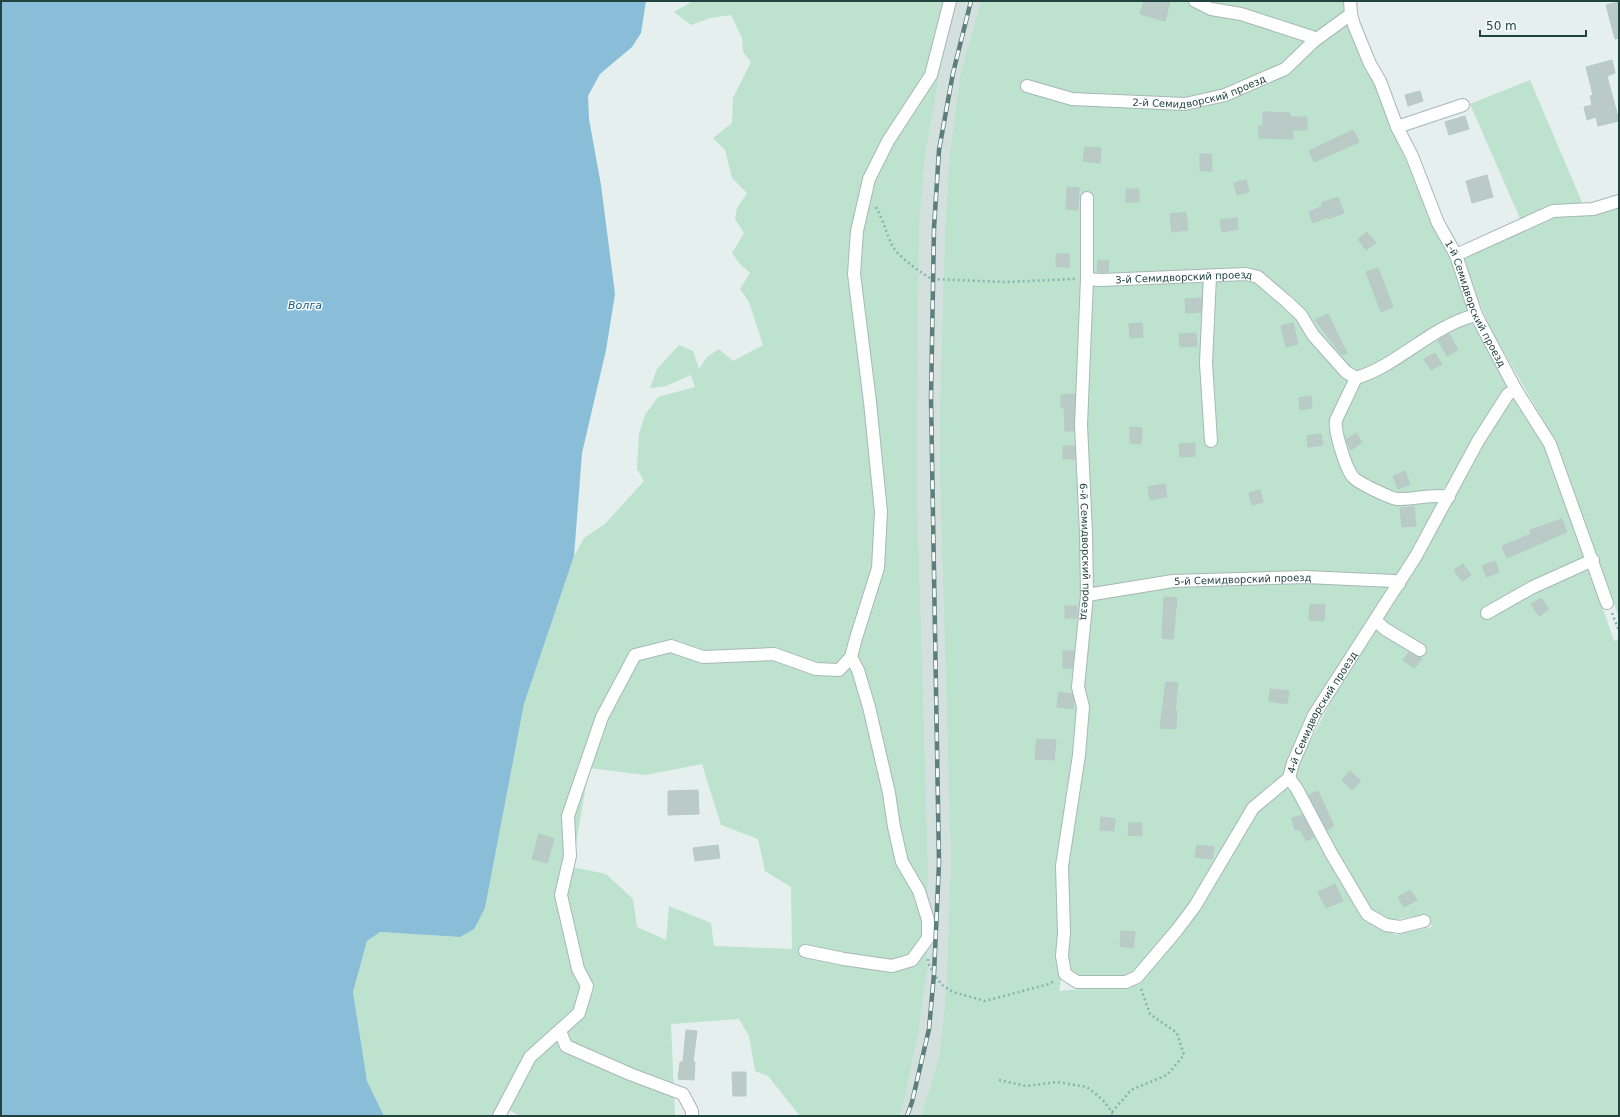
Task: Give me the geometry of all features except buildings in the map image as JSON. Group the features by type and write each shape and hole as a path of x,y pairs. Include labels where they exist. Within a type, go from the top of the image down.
{"street":[{"path":"499,1116 530,1057 579,1013 587,986 578,969 561,895 570,856 568,816 602,717 635,655 671,646 703,658 774,654 816,669 839,670 851,657 878,568 881,512 870,402 854,274 857,231 869,178 888,141 931,75 950,1"},
{"path":"1195,1 1211,9 1241,14 1282,26 1312,37 1314,41"},
{"name":"1-й Семидворский проезд","path":"1350,1 1351,14 1370,64 1380,81 1397,127 1412,156 1438,223 1456,255 1476,315 1516,390 1550,444 1593,560 1607,603"},
{"name":"2-й Семидворский проезд","path":"1027,86 1072,99 1186,104 1225,95 1285,69 1314,41 1351,14"},
{"path":"1397,127 1463,105"},
{"name":"6-й Семидворский проезд","path":"1065,974 1062,956 1064,932 1062,866 1079,755 1083,714 1083,707 1078,687 1087,595 1086,533 1081,426 1087,279 1087,198"},
{"path":"1456,255 1553,212 1593,209 1619,201"},
{"name":"3-й Семидворский проезд","path":"1087,279 1108,280 1246,274 1258,277 1301,315 1313,335 1346,372 1356,378"},
{"path":"1210,276 1206,363 1210,441"},
{"path":"1449,497 1441,495 1414,499 1395,499 1353,477 1341,449 1335,427 1336,420 1356,378 1371,373 1439,330 1476,315"},
{"name":"4-й Семидворский проезд","path":"1137,977 1162,949 1195,906 1253,808 1289,778 1293,763 1314,715 1376,621 1449,497 1483,434 1508,394 1516,390"},
{"path":"1487,613 1533,587 1593,560"},
{"name":"5-й Семидворский проезд","path":"1087,595 1173,581 1306,577 1394,581 1398,584"},
{"path":"1376,621 1385,629 1420,650"},
{"path":"805,951 844,959 892,966 912,960 928,938 928,920 919,891 902,862 894,827 889,793 869,707 858,670 851,657"},
{"path":"1289,778 1297,789 1331,853 1367,914 1386,925 1400,927 1424,921"},
{"path":"1065,974 1077,982 1126,982 1137,977"},
{"path":"560,1031 566,1046 630,1074 683,1094 692,1111 692,1116"}],"path":[{"path":"873,201 884,221 892,246 924,275 932,279 1005,282 1087,279"},
{"path":"1607,603 1619,631"},
{"path":"926,941 928,963 942,985 953,992 985,1001 1049,984 1065,974"},
{"path":"1112,1112 1131,1090 1167,1074 1184,1055 1178,1033 1150,1014 1137,977"},
{"path":"999,1080 1026,1086 1057,1082 1087,1087 1103,1100 1112,1112 1113,1116"}],"shaded area":[{"path":"956,1 981,1 960,75 950,151 945,228 940,400 940,481 951,861 946,994 939,1058 921,1116 899,1116 904,1102 919,1029 927,971 928,862 917,489 919,229 925,156 939,77"}],"green space":[{"path":"693,1 956,1 939,77 925,156 919,229 917,489 928,862 927,971 919,1029 904,1102 899,1116 800,1116 768,1076 755,1071 749,1036 739,1019 671,1024 675,1116 520,1116 505,1108 502,1116 384,1116 367,1081 353,992 367,941 380,932 460,937 485,908 524,704 574,556 584,538 605,524 644,481 637,469 639,434 645,415 658,397 695,387 691,375 666,386 650,388 657,369 679,345 693,351 699,369 707,357 719,349 733,361 763,345 749,302 740,289 750,273 739,263 732,253 744,233 735,219 737,208 747,193 732,178 725,150 713,138 732,123 733,98 751,62 743,52 742,38 731,15 710,18 691,25 674,12","holes":["702,764 721,825 758,839 765,871 791,887 792,949 714,946 711,923 669,906 666,940 637,927 633,899 606,874 572,867 589,768 645,775"]},
{"path":"981,1 1346,1 1343,26 1347,24 1350,27 1367,64 1390,125 1434,223 1451,256 1468,309 1465,313 1370,372 1355,373 1260,273 1096,276 1091,270 1078,709 1058,955 1061,980 1059,991 1130,987 1143,976 1210,893 1254,812 1288,787 1294,791 1369,922 1396,935 1432,927 1426,914 1388,921 1366,910 1299,787 1296,774 1297,767 1344,676 1419,559 1484,444 1509,402 1514,399 1519,403 1544,446 1614,641 1619,639 1619,1116 921,1116 939,1058 946,994 951,861 940,481 940,400 945,228 950,151 960,75"},
{"path":"1530,80 1584,207 1619,198 1619,618 1556,442 1490,328 1469,278 1463,258 1522,223 1470,104"},
{"path":"1246,277 1258,281 1284,304 1348,380 1350,387 1333,419 1351,482 1394,502 1438,498 1440,505 1397,577 1306,573 1096,591 1090,587 1083,425 1089,289 1095,285"},
{"path":"1471,323 1477,326 1506,383 1506,387 1448,485 1440,491 1396,496 1357,474 1342,444 1340,420 1361,381 1439,331"},
{"path":"1308,581 1390,585 1392,588 1289,760 1284,772 1193,904 1137,969 1128,976 1075,977 1070,973 1064,954 1066,866 1089,703 1084,690 1089,607 1093,599 1175,584"}],"water":[{"name":"Волга","path":"1,1 646,1 641,33 632,47 600,74 588,96 589,119 601,185 615,294 606,350 582,453 574,556 524,704 485,908 474,929 460,937 380,932 367,941 353,992 367,1081 384,1116 1,1116"}],"railway":[{"path":"907,1116 912,1102 929,1029 934,974 939,863 931,399 934,228 939,150 953,73 971,1"}]}
